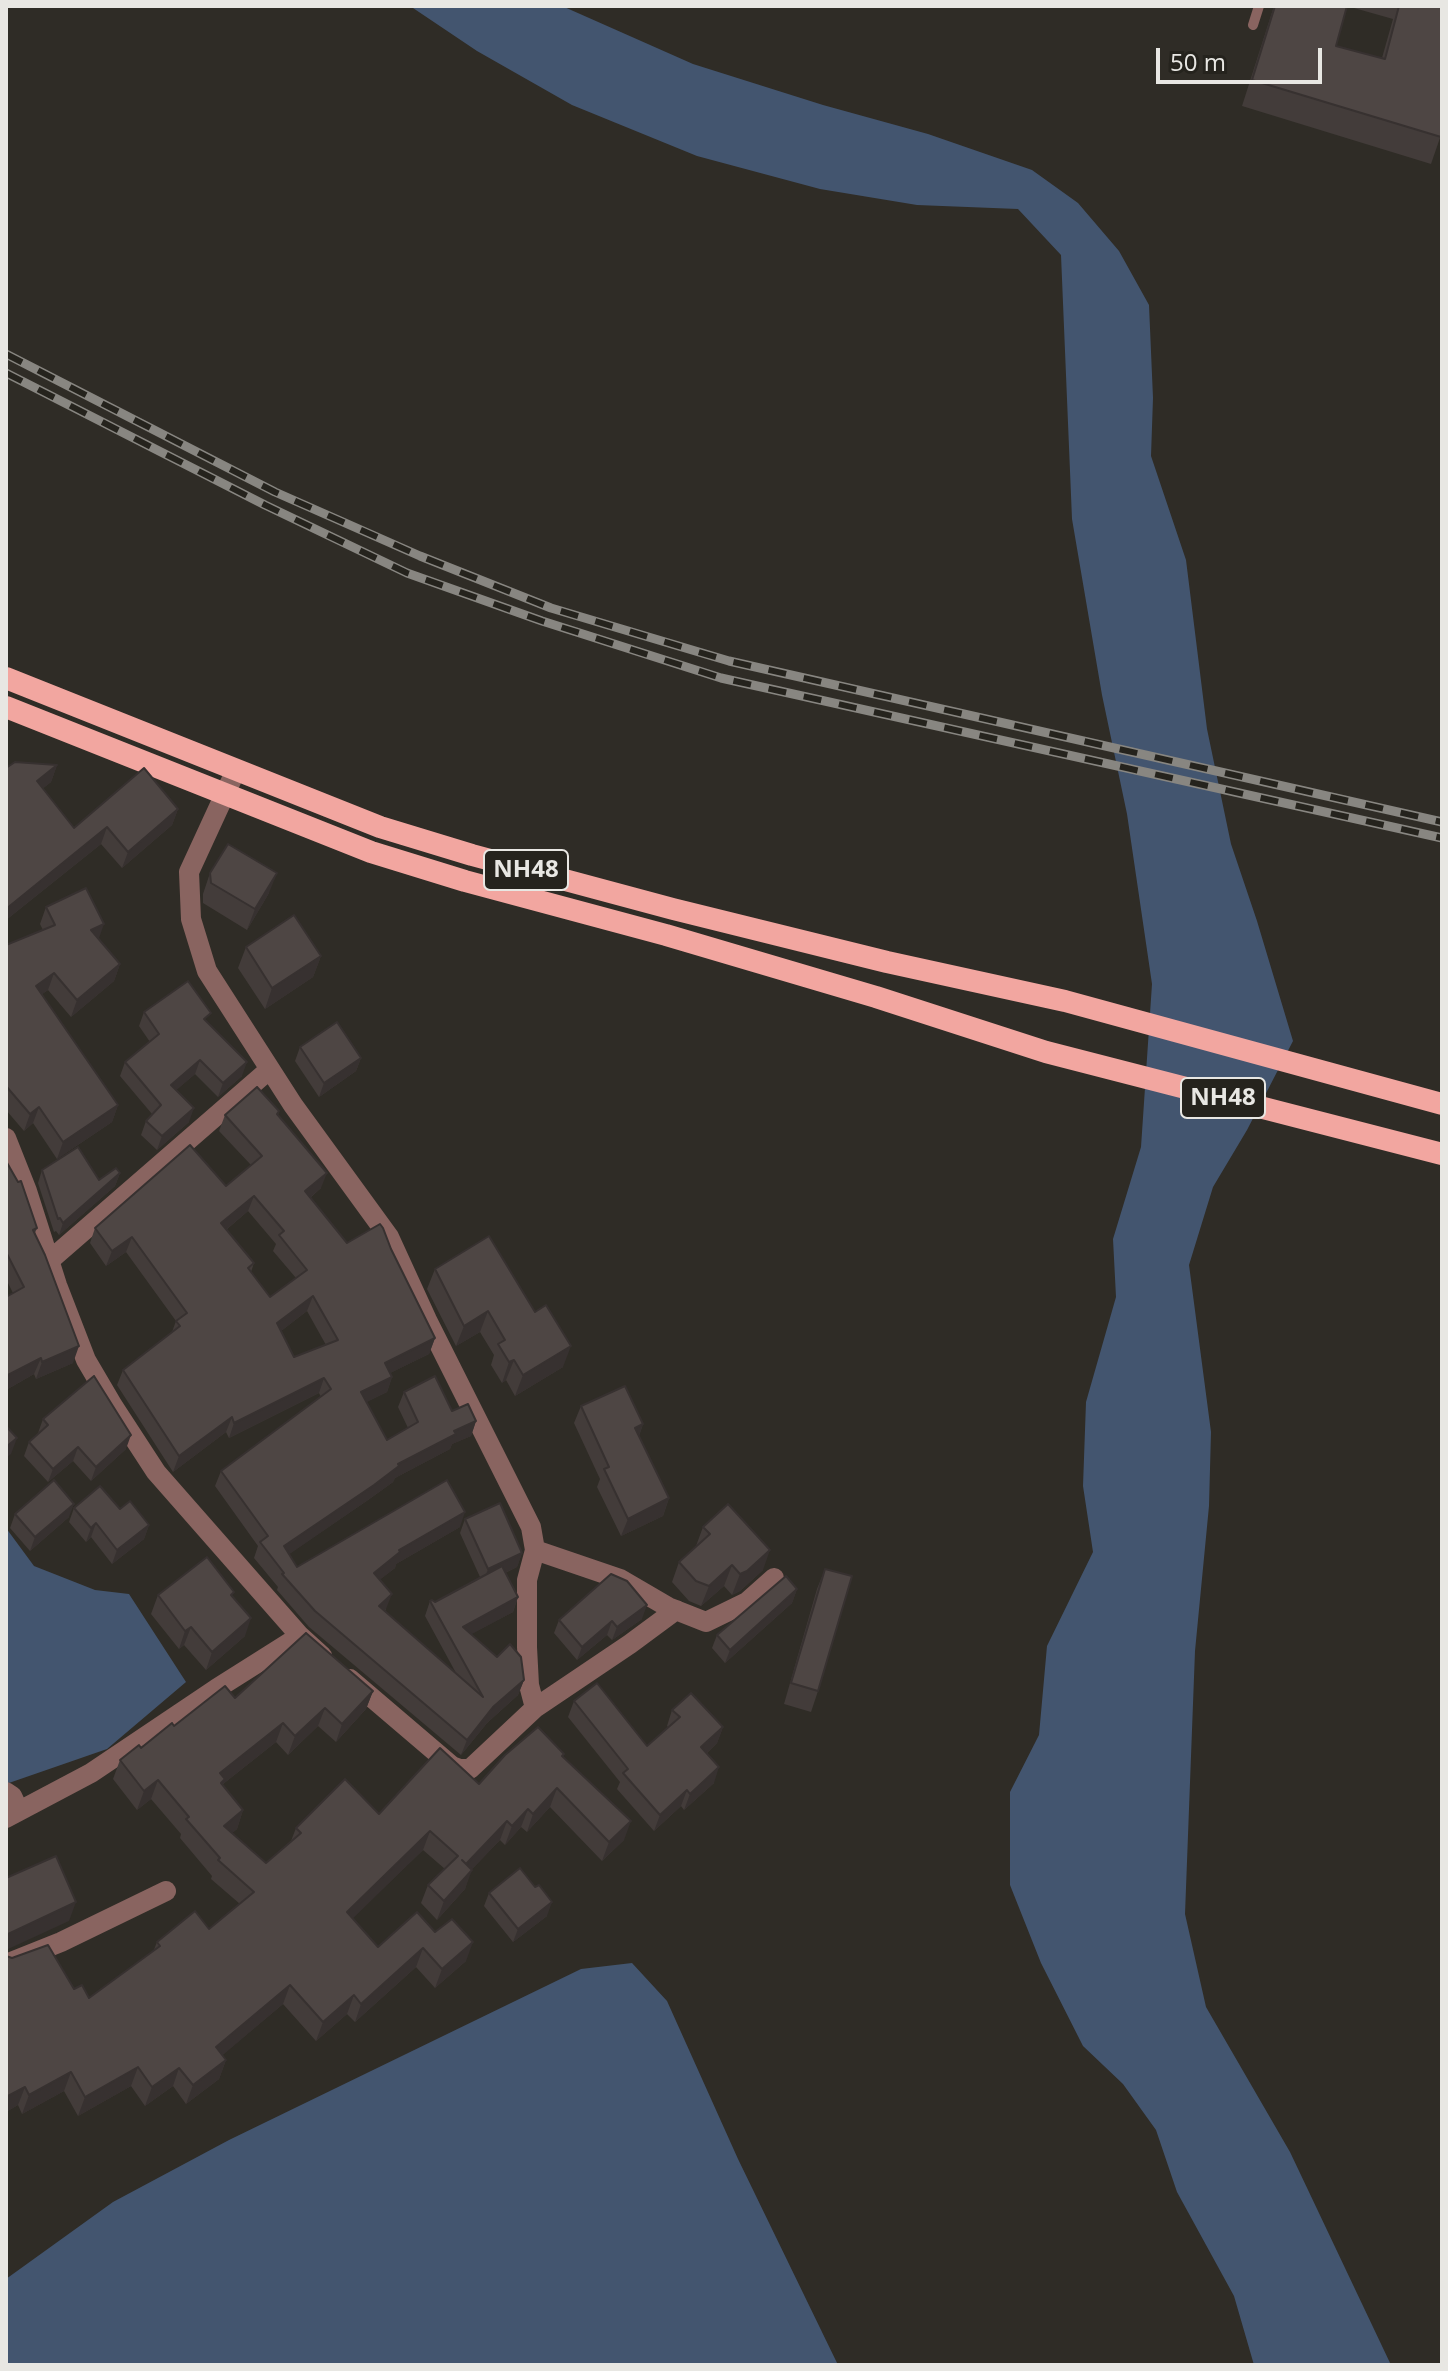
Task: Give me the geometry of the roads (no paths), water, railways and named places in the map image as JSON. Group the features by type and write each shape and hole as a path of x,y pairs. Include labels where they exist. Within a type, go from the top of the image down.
{"highway":[{"name":"NH48","path":"6,678 380,827 501,863 887,962 1065,1001 1442,1104"},
{"name":"NH48","path":"6,707 371,852 876,997 1046,1052 1442,1154"}],"street":[{"path":"236,770 189,872 191,919 207,971 293,1105 389,1237 531,1527 535,1550 527,1580 527,1647 529,1685 535,1708"},
{"path":"49,1261 270,1069"},
{"path":"6,1138 86,1360 156,1472 300,1636 452,1766 470,1769 535,1708 676,1610"},
{"path":"535,1550 620,1579 676,1610 706,1622 747,1602 774,1578"},
{"path":"6,1792 12,1796 12,1814 91,1773 300,1636"},
{"path":"6,1964 61,1942 166,1891"}],"lane":[{"path":"1253,25 1259,6"}],"water":[{"path":"410,6 562,6 693,64 928,134 1032,170 1078,203 1119,251 1149,305 1153,398 1151,456 1186,560 1207,729 1231,844 1293,1041 1247,1130 1213,1187 1189,1265 1211,1432 1209,1506 1195,1651 1185,1914 1206,2007 1290,2152 1391,2365 1254,2365 1234,2296 1177,2192 1156,2130 1123,2084 1083,2046 1041,1963 1010,1885 1010,1792 1039,1735 1047,1646 1093,1552 1083,1486 1086,1402 1116,1297 1113,1239 1141,1147 1152,984 1127,814 1102,695 1072,519 1061,255 1018,209 917,205 820,189 697,156 572,105 477,51"},
{"path":"6,1528 34,1566 95,1590 129,1594 186,1682 107,1749 6,1784"},
{"path":"632,1963 667,2001 738,2159 838,2365 6,2365 6,2279 113,2202 229,2140 581,1969"}],"railway":[{"path":"6,354 275,492 420,556 551,608 729,661 1442,822"},
{"path":"6,373 265,505 407,573 542,621 721,678 1442,838"}]}
